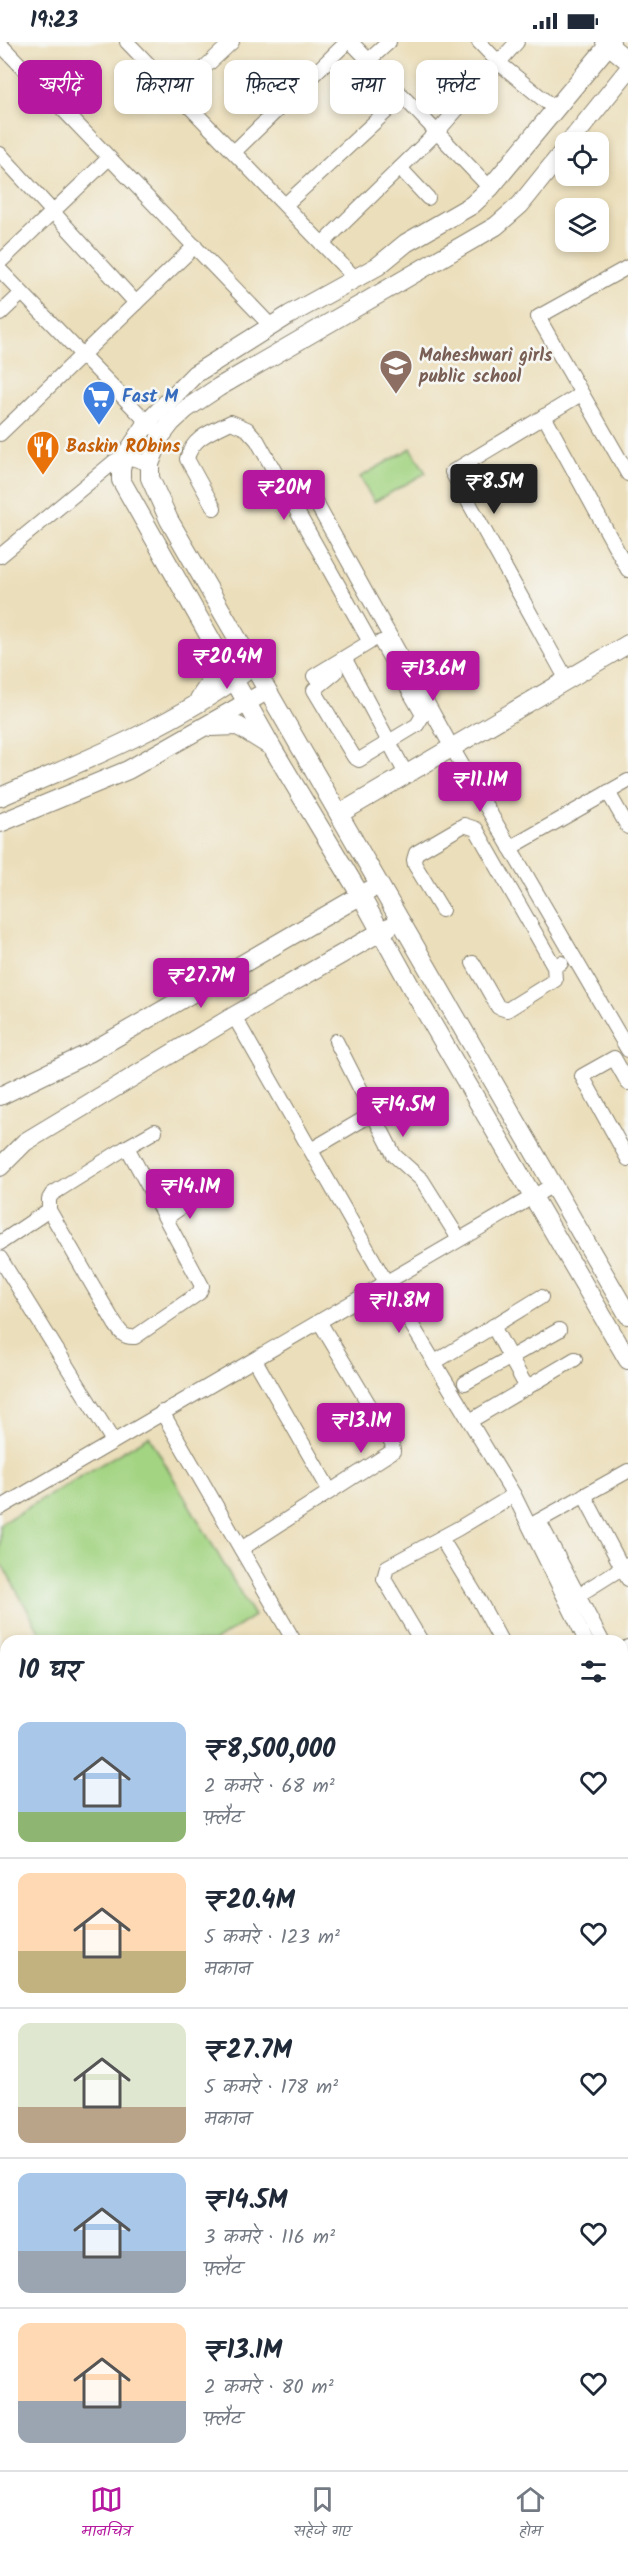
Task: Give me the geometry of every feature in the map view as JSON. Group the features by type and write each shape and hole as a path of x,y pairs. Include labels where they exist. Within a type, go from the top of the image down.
{"street":[{"path":"127,42 145,60"},
{"path":"212,61 232,42"},
{"path":"234,152 346,42"},
{"path":"351,42 369,60 389,42"},
{"path":"479,42 499,63 555,109"},
{"path":"322,244 437,132 517,42"},
{"path":"628,61 608,43 490,188 472,205 406,243 378,266 271,326 195,374 148,422 125,456 121,468 122,480 273,749 361,896 628,1360"},
{"path":"0,44 271,326"},
{"path":"578,132 628,70"},
{"path":"404,97 490,188"},
{"path":"197,114 355,278"},
{"path":"285,205 384,114"},
{"path":"0,154 136,303"},
{"path":"0,262 109,158"},
{"path":"555,162 520,205 496,226 219,387 186,409 161,436 150,464 150,478 169,520 628,1315"},
{"path":"400,168 428,198"},
{"path":"0,434 195,246"},
{"path":"628,267 538,317 628,474"},
{"path":"0,270 161,436"},
{"path":"0,314 22,293"},
{"path":"567,680 452,472 582,394"},
{"path":"544,416 628,570"},
{"path":"214,508 187,459 189,449 195,441 231,422 247,429 257,440 334,579 382,638 451,746 628,1050"},
{"path":"125,456 150,464"},
{"path":"0,556 100,472 125,456"},
{"path":"310,492 350,564 382,638 423,715 417,725 356,759 315,693 316,687 382,638"},
{"path":"334,579 350,564"},
{"path":"314,676 382,638"},
{"path":"339,814 451,746 628,644"},
{"path":"194,705 208,687 221,655"},
{"path":"347,663 406,774"},
{"path":"0,797 108,751 194,705 254,665"},
{"path":"0,823 128,770 267,690"},
{"path":"206,727 238,726 273,749"},
{"path":"510,848 628,781"},
{"path":"608,792 628,827"},
{"path":"442,910 416,865 414,860 416,853 464,825 470,826 476,829 555,966 555,980 507,1010 498,1007 473,963"},
{"path":"0,1096 89,1053 380,883"},
{"path":"0,1167 25,1142 234,1016 400,920"},
{"path":"555,966 573,956"},
{"path":"234,1016 386,1282 514,1495 534,1524 599,1635"},
{"path":"336,1041 394,1155 423,1180 459,1239"},
{"path":"628,1083 614,1058 582,1076 622,1135 628,1159"},
{"path":"311,1150 402,1096"},
{"path":"127,1148 202,1286 199,1293 135,1336 128,1337 122,1334 115,1324 49,1210 49,1199 52,1194 127,1148 155,1131"},
{"path":"0,1508 553,1185"},
{"path":"166,1218 197,1196"},
{"path":"0,1243 49,1210"},
{"path":"0,1258 112,1441"},
{"path":"435,1362 541,1297"},
{"path":"241,1549 393,1451 392,1443 319,1321"},
{"path":"493,1326 527,1388"},
{"path":"465,1383 558,1330"},
{"path":"470,1421 575,1359"},
{"path":"255,1360 330,1491"},
{"path":"162,1412 291,1635"},
{"path":"534,1524 628,1471"},
{"path":"417,1635 384,1579 387,1567 514,1495"},
{"path":"577,1596 626,1570 584,1495"},
{"path":"534,1524 583,1635"},
{"path":"441,1538 498,1635"}],"green space":[{"path":"411,448 426,473 374,502 360,477"},
{"path":"149,1436 254,1616 224,1635 42,1635 0,1561 0,1524"}],"place":[{"name":"Maheshwari girls public school","path":"396,395"},
{"name":"Fast M","path":"99,426"},
{"name":"Baskin RObins","path":"43,476"}]}
